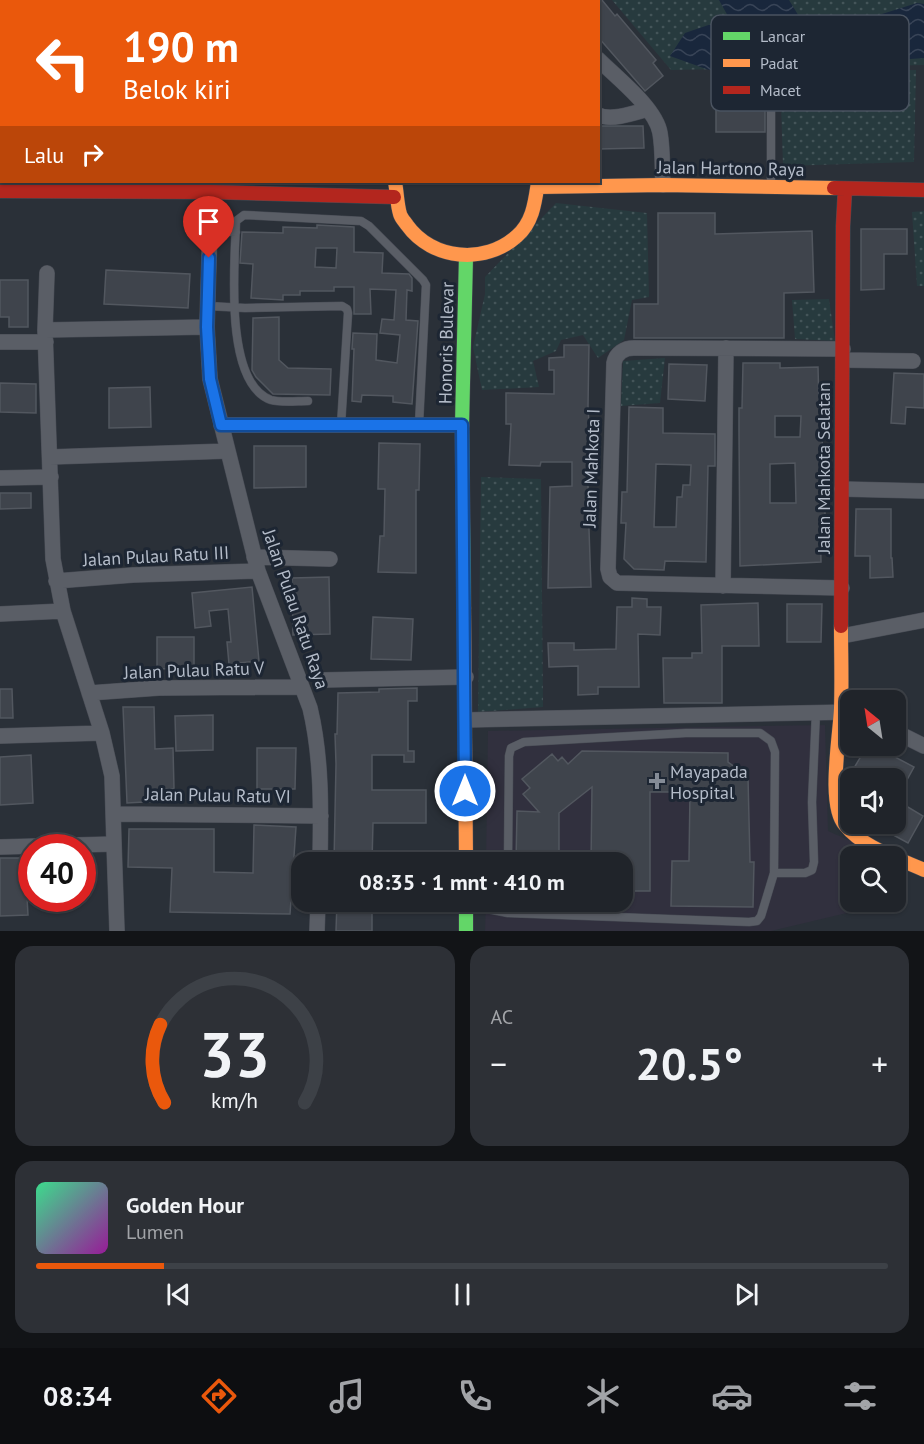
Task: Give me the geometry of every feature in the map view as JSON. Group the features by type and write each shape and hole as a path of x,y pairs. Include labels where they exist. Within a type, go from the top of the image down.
{"street":[{"path":"600,61 648,109 660,132 663,185"},
{"path":"600,115 611,117 648,109"},
{"path":"395,183 394,197 400,216 412,233 427,246 446,254 466,257 484,255 501,248 516,237 535,206 538,184"},
{"name":"Jalan Hartono Raya","path":"538,184 924,190"},
{"name":"Jalan Mahkota Selatan","path":"845,189 842,489 842,636 845,690"},
{"path":"0,191 211,192 394,197"},
{"name":"Jalan Pulau Ratu Raya","path":"211,192 207,327 210,379 256,564 310,708 315,729 321,816 320,852"},
{"name":"Honoris Bulevar","path":"466,257 462,425 466,852"},
{"path":"47,273 45,336 52,559 63,610 102,733 112,777 117,931"},
{"path":"0,342 45,336 207,327"},
{"name":"Jalan Mahkota I","path":"842,588 617,583 610,577 608,569 615,357 626,348 726,348 914,360"},
{"path":"723,586 726,348"},
{"path":"221,425 462,425"},
{"path":"50,457 228,451"},
{"path":"0,478 51,477"},
{"path":"842,489 924,491"},
{"name":"Jalan Pulau Ratu III","path":"56,581 330,559"},
{"path":"0,614 63,610"},
{"path":"842,636 924,620"},
{"path":"323,680 465,677"},
{"name":"Jalan Pulau Ratu V","path":"89,693 159,688 301,687"},
{"path":"465,720 815,718 840,713"},
{"path":"0,736 102,733"},
{"path":"906,737 924,747"},
{"name":"Jalan Mahkota Selatan","path":"841,756 836,797 837,813 842,823 851,833 924,870"},
{"name":"Jalan Pulau Ratu VI","path":"114,814 321,816"},
{"path":"0,847 114,844"},
{"path":"317,931 318,912"},
{"path":"466,912 466,931"}],"lane":[{"path":"771,111 771,187"},
{"path":"308,401 271,400 261,394 244,370 239,355 234,306 236,221 244,216 361,221 369,226 423,280 426,285 419,424"},
{"path":"210,231 236,232"},
{"path":"208,306 245,308 342,306 347,309 341,425"},
{"path":"774,873 805,873 812,870 814,862 812,802 815,718"},
{"path":"504,912 757,921 761,916 774,873 775,752 771,741 760,733 686,733 524,742 511,748 509,756 508,852"}],"shaded area":[{"name":"Mayapada Hospital","path":"825,725 828,831 862,846 840,846 840,912 851,912 771,931 485,931 486,912 633,912 633,852 486,852 488,731"}],"green space":[{"path":"612,0 924,0 924,65 909,65 909,15 711,15 711,69 671,70"},
{"path":"909,70 916,70 914,162 783,166 781,111 909,111"},
{"path":"556,203 647,213 649,297 632,300 624,340 598,358 583,335 561,340 556,351 533,361 539,387 482,390 473,347 485,294 485,277"},
{"path":"924,211 924,286 917,286 912,212"},
{"path":"829,299 835,341 795,339 792,300"},
{"path":"665,358 660,403 621,406 623,361"},
{"path":"481,477 541,479 543,707 478,712"}],"water":[{"path":"719,0 789,0 798,15 727,15"},
{"path":"917,3 924,4 924,58 909,59 909,15 879,15"},
{"path":"711,24 711,70 670,56 685,33"}],"building":[{"path":"600,0 615,16 617,14 656,60 653,63 663,76 645,91 600,39"},
{"path":"716,111 765,111 765,132 716,132"},
{"path":"600,126 643,126 644,148 600,149"},
{"path":"658,213 715,213 715,234 812,231 814,292 784,293 784,338 634,338 634,304 658,304"},
{"path":"317,225 354,227 354,252 383,253 382,273 409,274 412,278 412,291 407,290 406,320 418,321 412,404 393,402 393,396 362,395 361,402 352,401 353,333 377,334 376,360 397,363 400,335 380,333 382,319 394,320 396,290 370,289 371,314 354,314 354,287 334,287 334,291 300,291 300,295 283,295 283,300 251,298 253,264 240,263 242,232 283,233 283,227 317,228","holes":["316,248 337,248 336,268 315,267"]},
{"path":"861,229 907,229 907,254 884,254 884,289 861,290"},
{"path":"106,270 190,274 188,308 104,304"},
{"path":"0,280 28,280 28,327 9,327 9,317 0,317"},
{"path":"279,317 279,360 288,368 331,369 330,395 273,394 256,377 252,370 253,318"},
{"path":"564,345 589,345 588,406 591,462 588,462 588,501 591,587 548,588 550,487 572,486 572,462 541,462 540,466 509,465 511,424 506,424 506,393 554,394 554,370 549,370 549,358 564,357"},
{"path":"743,363 780,363 780,368 818,367 819,404 822,404 821,437 825,498 825,519 820,519 821,562 740,566 739,408 742,408","holes":["775,416 801,416 800,437 775,437","795,463 796,503 770,503 770,464"]},
{"path":"669,364 707,365 705,401 668,399"},
{"path":"894,373 924,374 924,408 906,407 905,424 891,423"},
{"path":"0,383 36,384 36,413 0,412"},
{"path":"150,387 151,427 109,428 109,388"},
{"path":"629,407 663,408 663,433 715,434 715,466 708,466 706,562 665,561 664,570 634,569 624,559 626,523 621,523 622,492 627,492","holes":["656,464 691,465 690,485 683,485 682,497 677,497 676,527 654,527"]},
{"path":"379,443 420,444 419,490 416,490 416,573 378,572 380,536 384,536 385,489 378,489"},
{"path":"254,446 306,446 306,487 254,488"},
{"path":"0,493 31,493 31,508 0,509"},
{"path":"856,509 891,509 893,577 870,578 870,556 855,556"},
{"path":"329,577 330,634 293,635 292,578"},
{"path":"252,587 259,661 229,664 227,642 231,642 228,609 209,611 211,626 195,628 192,593"},
{"path":"632,598 647,599 647,607 661,607 660,635 638,634 639,687 598,687 598,694 578,695 578,666 549,667 548,643 574,643 574,650 616,649 617,607 632,607"},
{"path":"758,603 759,646 722,646 722,703 664,703 663,658 692,658 692,653 702,653 701,605"},
{"path":"787,604 822,604 821,642 787,642"},
{"path":"373,617 413,619 411,660 371,659"},
{"path":"157,637 194,637 194,668 157,669"},
{"path":"417,688 417,701 408,701 408,751 414,751 414,762 404,762 404,755 372,755 372,790 426,790 426,823 373,823 372,852 334,852 335,734 337,734 338,693 379,692 379,689"},
{"path":"0,689 12,689 13,718 0,718"},
{"path":"123,707 154,707 155,749 173,748 174,789 162,789 162,801 127,803"},
{"path":"213,715 213,750 176,751 175,716"},
{"path":"257,748 296,748 295,789 257,789"},
{"path":"582,751 728,753 728,762 748,777 750,862 754,862 753,907 671,906 672,861 689,861 690,792 650,792 650,891 633,891 633,852 591,852 592,787 559,813 559,852 516,852 517,811 539,812 523,794 530,788 522,779 552,754 558,761 562,757 568,764"},
{"path":"31,755 33,803 0,805 0,757"},
{"path":"861,756 893,756 914,767 906,782 906,768 854,768"},
{"path":"906,806 923,816 908,843 891,834 906,834"},
{"path":"254,825 296,827 294,852 291,852 290,914 170,912 172,868 128,867 129,829 214,829 214,872 253,873"},
{"path":"0,858 18,858 18,912 28,912 28,915 0,916"},
{"path":"337,912 372,912 372,931 336,931"}],"traffic: fast":[{"path":"464,608 462,425 466,257"},
{"path":"466,912 466,931"}],"traffic: slow":[{"path":"395,183 400,214 407,225 430,246 444,252 459,254 490,251 517,236 530,218 538,183"},
{"path":"538,187 663,185 834,188"},
{"path":"464,608 466,852"},
{"path":"841,626 841,708 836,787 840,815 845,825 861,840 882,852 924,870"}],"traffic: jam":[{"path":"834,188 924,190"},
{"path":"841,626 845,189"},
{"path":"0,191 211,192 394,197"}],"place":[{"name":"Mayapada Hospital","path":"657,781"}],"route":[{"path":"209,258 207,327 210,379 221,425 462,425 465,791"}]}
